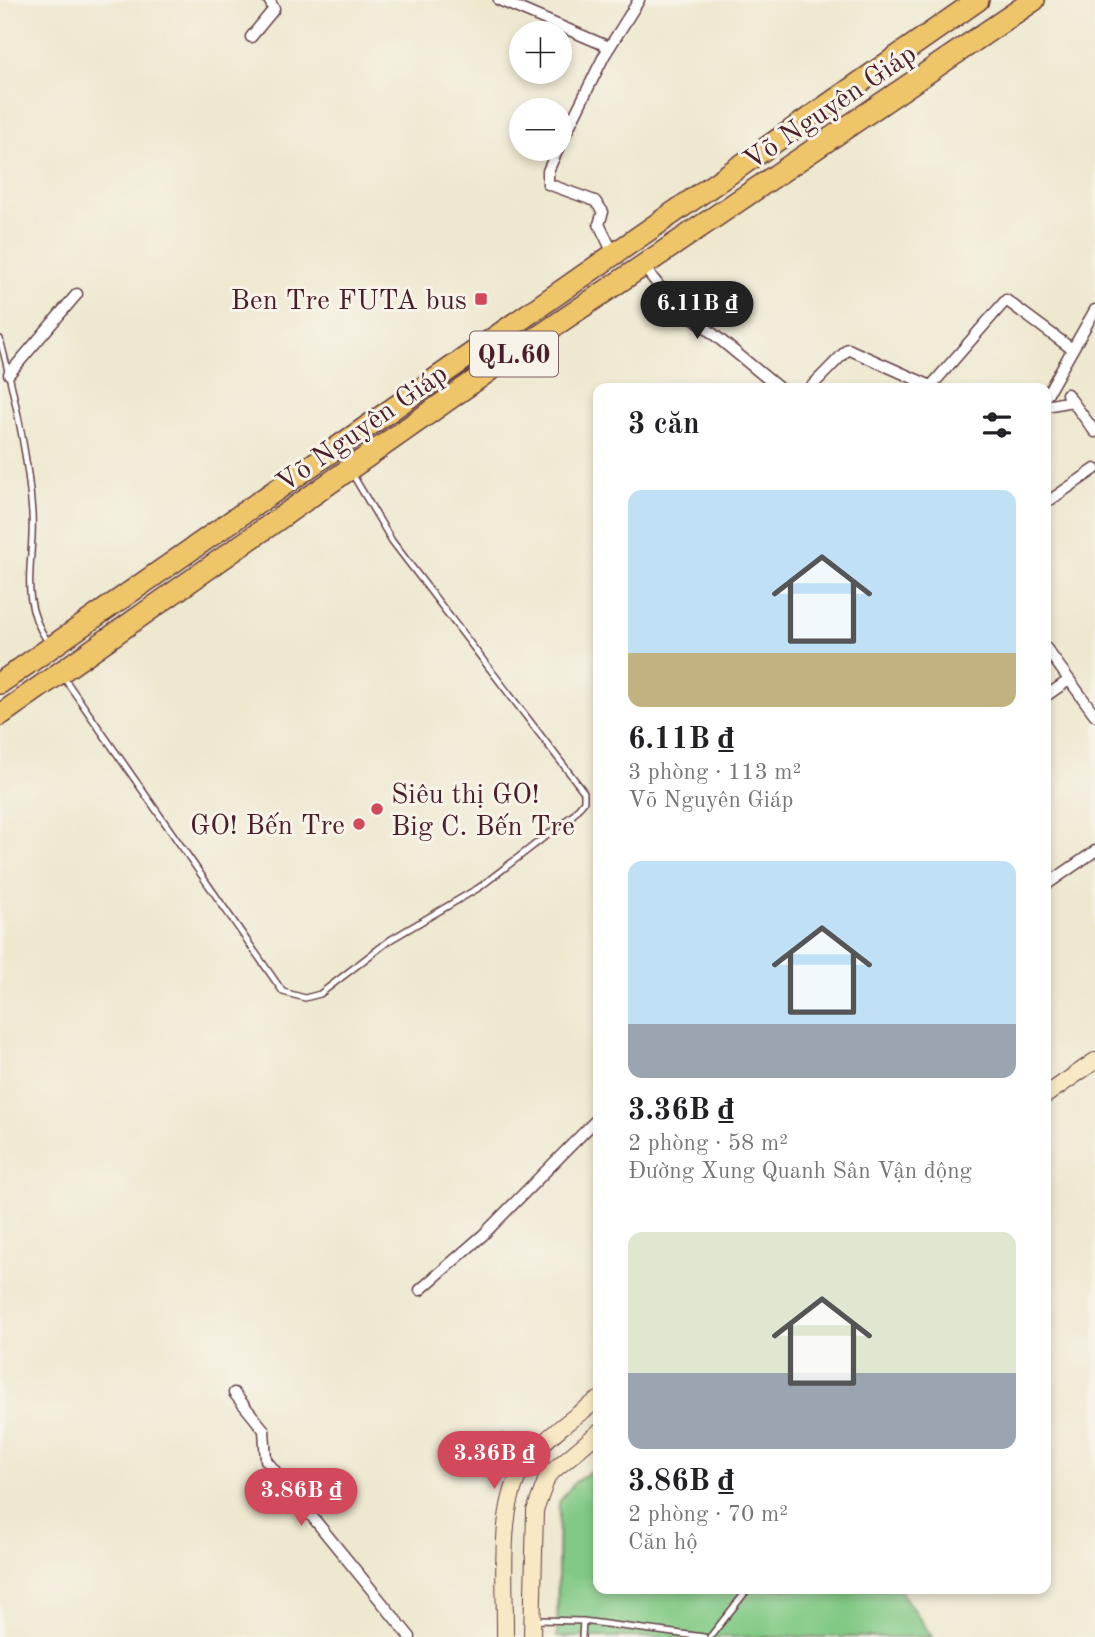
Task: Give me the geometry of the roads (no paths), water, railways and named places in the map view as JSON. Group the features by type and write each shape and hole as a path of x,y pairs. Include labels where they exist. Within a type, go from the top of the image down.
{"highway":[{"name":"Võ Nguyên Giáp","path":"0,683 978,0"},
{"name":"Võ Nguyên Giáp","path":"0,715 510,356 1034,0"},
{"path":"497,337 510,356"}],"street":[{"path":"251,37 274,9 269,0"},
{"path":"499,0 609,47"},
{"path":"572,121 609,47 639,0"},
{"path":"553,161 548,171 548,184 595,201 600,206 603,212 599,224 614,255"},
{"path":"643,266 667,296 773,383"},
{"path":"9,374 77,294"},
{"path":"934,383 1006,300 1072,349"},
{"path":"1051,387 1095,310"},
{"path":"815,383 848,349 924,383"},
{"path":"1051,404 1070,398 1095,432"},
{"path":"1051,499 1095,469"},
{"path":"1051,655 1095,715"},
{"path":"1051,693 1069,680"},
{"path":"1051,882 1095,851"},
{"path":"1051,1091 1095,1060"},
{"path":"420,1290 483,1235 593,1123"},
{"path":"234,1393 264,1430 266,1460 410,1637"},
{"path":"505,1637 507,1511 515,1481 528,1460 566,1422 593,1403"},
{"path":"533,1629 535,1511 548,1475 593,1437"},
{"path":"503,1440 548,1475"}],"lane":[{"path":"0,340 9,374 32,514 29,606 36,625 51,647"},
{"path":"60,673 283,992 305,998 320,994 390,940 480,887 573,815 584,801 581,785 392,541 349,470"},
{"path":"710,1637 744,1594"},
{"path":"533,1629 583,1621 704,1637"},
{"path":"582,1637 583,1621"}],"place":[{"name":"Ben Tre FUTA bus","path":"481,299"},
{"name":"Siêu thị GO! Big C. Bến Tre","path":"377,809"},
{"name":"GO! Bến Tre","path":"359,824"}]}
